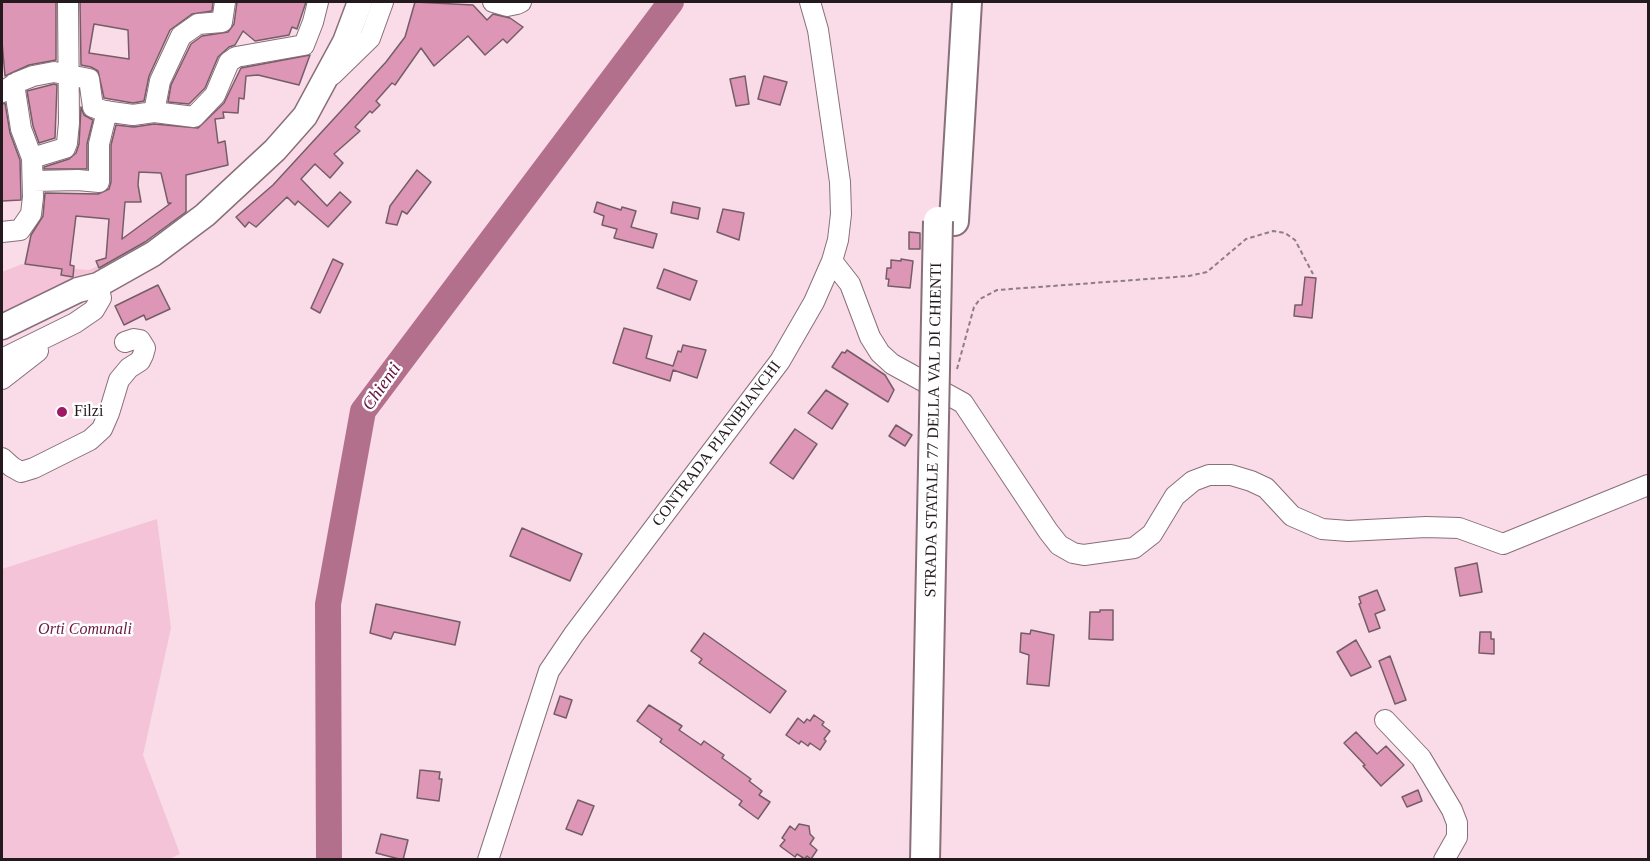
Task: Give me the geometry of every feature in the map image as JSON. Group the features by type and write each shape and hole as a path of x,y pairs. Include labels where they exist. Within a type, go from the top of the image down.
{"highway":[{"name":"STRADA STATALE 77 DELLA VAL DI CHIENTI","path":"925,860 938,221 951,2"},
{"name":"STRADA STATALE 77 DELLA VAL DI CHIENTI","path":"942,860 954,221 967,2"}],"main road":[{"path":"322,86 346,2"},
{"path":"2,327 78,290 98,285 153,254 205,215 275,150 305,116 345,42 360,2"}],"street":[{"path":"32,158 64,148 67,143 68,2"},
{"path":"154,112 160,81 181,36 198,24 222,22 225,2"},
{"path":"2,232 20,230 31,214 33,181 32,158 11,130 5,85 54,72 89,79 93,107 133,115 154,112 194,117 215,95 229,62 236,57 304,45 314,22 318,2"},
{"path":"322,86 370,38 383,2"},
{"path":"493,2 507,6 521,2"},
{"name":"CONTRADA PIANIBIANCHI","path":"488,860 549,671 574,634 780,361 814,302 831,261 838,240 841,214 840,182 818,30 810,2"},
{"path":"33,181 99,182 99,144 107,111"},
{"path":"831,261 850,284 870,337 880,353 892,364 963,403 1059,545 1073,553 1084,555 1134,548 1152,534 1174,496 1193,481 1209,475 1231,475 1266,488 1292,516 1322,529 1348,531 1426,527 1459,528 1503,544 1648,485"},
{"path":"2,379 94,310 101,298 98,285"},
{"path":"2,359 75,323"},
{"path":"2,458 21,472 34,468 90,440 102,429 110,413 119,380 129,368 140,362 145,348 140,340 125,342"},
{"path":"1385,720 1421,758 1452,810 1457,823 1457,837 1444,860"}],"path":[{"path":"944,393 959,364 974,307 980,299 997,290 1188,276 1207,272 1246,239 1273,231 1285,233 1295,240 1313,274"}],"green space":[{"path":"22,264 62,269 73,276 74,269 89,270 98,266 102,273 16,306 2,314 2,272"},
{"name":"Orti Comunali","path":"157,519 171,628 143,755 180,854 167,860 2,859 2,569"}],"building":[{"path":"2,2 56,2 56,60 29,65 5,76"},
{"path":"80,2 213,2 212,11 192,14 170,30 149,76 144,101 133,103 104,98 98,71 81,65","holes":["94,24 128,30 129,59 89,53"]},
{"path":"237,2 306,2 297,29 292,27 289,35 255,41 243,31 235,45 229,47 218,57 205,88 189,104 168,102 171,85 191,44 202,36 228,32 234,24"},
{"path":"415,2 473,5 487,20 493,14 510,18 523,27 507,43 503,39 485,55 468,36 434,66 421,48 395,85 392,83 376,101 380,105 372,113 370,111 355,127 360,131 334,154 343,163 330,178 315,164 301,179 327,206 340,192 351,202 328,227 298,201 295,205 287,197 256,227 249,222 245,227 236,217 273,185 386,62 405,37"},
{"path":"310,55 299,85 258,75 246,76 244,99 239,98 238,113 223,112 224,118 215,119 218,143 225,141 228,165 186,175 186,212 145,242 99,268 96,261 106,258 109,219 76,216 70,265 74,266 73,277 61,275 62,269 25,264 31,235 43,216 45,193 98,194 109,189 111,145 116,125 134,127 154,124 198,128 224,103 241,68","holes":["139,172 161,173 168,203 171,203 122,239 125,202 141,202 138,185"]},
{"path":"745,76 749,104 736,106 730,79"},
{"path":"764,76 787,82 780,105 758,99"},
{"path":"57,85 55,138 39,143 33,126 27,91"},
{"path":"5,103 10,133 20,160 21,200 2,201 2,104"},
{"path":"81,107 84,115 93,120 87,144 87,169 44,169 44,167 69,159 76,153 79,144"},
{"path":"417,170 431,182 407,214 402,211 397,225 386,223 390,206"},
{"path":"597,202 621,210 622,207 636,211 631,227 657,234 653,248 614,238 617,229 602,225 604,216 594,212"},
{"path":"673,202 700,208 698,219 671,213"},
{"path":"723,209 744,213 739,240 717,232"},
{"path":"909,232 920,233 920,249 909,249"},
{"path":"333,259 343,264 320,313 311,308"},
{"path":"901,259 913,261 910,288 888,286 887,268 891,268 891,260 901,261"},
{"path":"664,269 697,281 690,300 657,288"},
{"path":"1305,277 1316,278 1312,318 1294,316 1295,305 1302,305"},
{"path":"158,285 170,309 146,320 144,315 124,325 115,306"},
{"path":"624,328 652,336 646,358 673,366 678,351 681,352 683,345 706,350 697,378 673,370 670,381 613,363"},
{"path":"847,350 885,375 894,390 888,402 832,367 842,352 845,353"},
{"path":"826,390 848,404 832,429 808,413"},
{"path":"896,425 912,435 905,446 889,436"},
{"path":"795,429 817,444 793,479 770,463"},
{"path":"522,528 582,554 570,581 510,556"},
{"path":"1477,563 1482,592 1460,596 1455,568"},
{"path":"1377,590 1385,610 1375,614 1380,628 1369,632 1359,604 1361,603 1359,597"},
{"path":"376,604 460,622 455,645 394,632 391,639 370,633"},
{"path":"1100,610 1113,610 1113,640 1089,639 1090,612 1100,612"},
{"path":"1031,630 1054,635 1049,686 1027,684 1029,655 1020,652 1021,633 1030,634"},
{"path":"1480,632 1491,632 1491,639 1494,639 1494,654 1479,653"},
{"path":"704,633 786,691 770,713 699,663 702,659 691,651"},
{"path":"1356,640 1371,667 1351,676 1337,652"},
{"path":"1390,656 1406,700 1395,704 1379,661"},
{"path":"560,696 572,700 566,718 554,714"},
{"path":"649,705 682,726 679,730 701,745 704,741 724,755 722,758 751,779 749,781 762,791 759,795 770,802 758,819 739,805 742,801 660,742 662,739 637,721"},
{"path":"814,715 824,722 822,725 830,731 820,750 810,743 808,746 801,741 799,744 786,735 798,718 804,723 807,719 810,721"},
{"path":"1356,732 1377,754 1386,746 1404,765 1381,786 1344,743"},
{"path":"420,770 440,772 439,779 442,779 439,801 417,798"},
{"path":"1418,790 1422,801 1407,807 1402,797"},
{"path":"578,800 594,806 582,835 566,829"},
{"path":"799,824 809,826 810,834 814,838 810,844 817,850 811,859 807,856 805,859 797,854 795,857 780,846 790,826 795,830"},
{"path":"381,834 408,840 403,860 376,853"}],"waterway":[{"name":"Chienti","path":"329,860 328,604 363,411 671,2"}],"place":[{"name":"Filzi","path":"62,412"}]}
